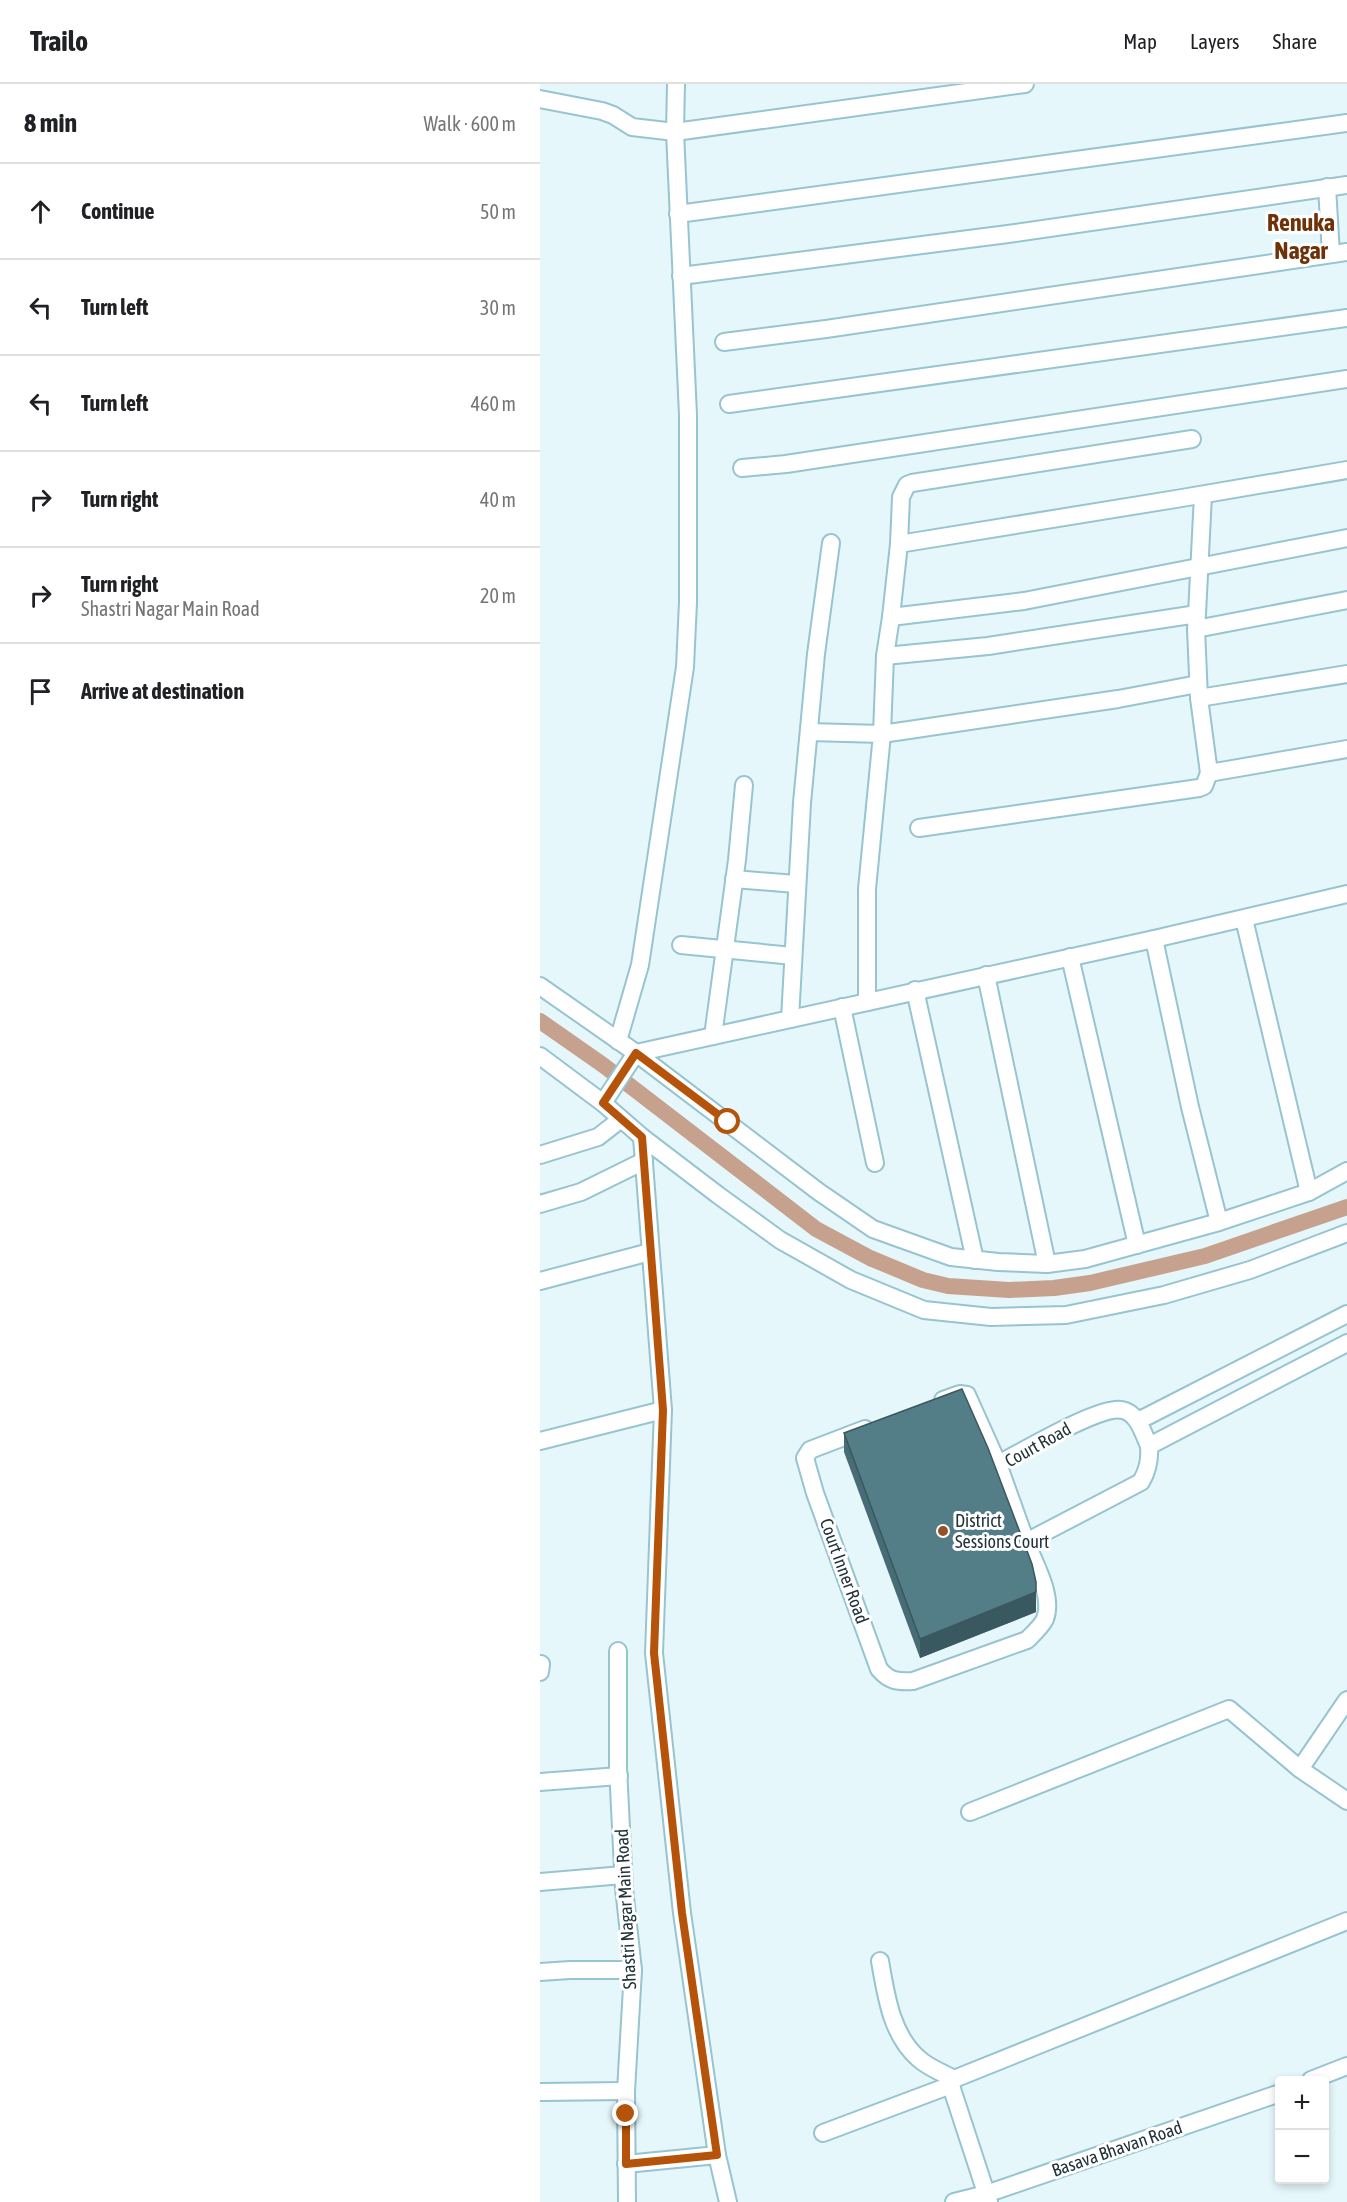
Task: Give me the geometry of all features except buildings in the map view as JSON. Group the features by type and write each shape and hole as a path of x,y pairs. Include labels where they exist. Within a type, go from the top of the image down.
{"street":[{"path":"618,1041 640,964 685,668 688,602 688,415 675,132 676,84"},
{"path":"540,99 602,111 632,127 675,132 1024,84"},
{"path":"678,214 1347,123"},
{"path":"681,276 1008,234 1347,184"},
{"path":"724,342 1339,253 1327,187"},
{"path":"729,404 1347,318"},
{"path":"742,468 786,464 1347,378"},
{"path":"867,1002 867,889 882,734 885,656 899,544 903,490 912,483 1192,439"},
{"path":"899,544 1347,470"},
{"path":"919,828 1204,786 1209,773 1198,691 1196,621 1203,495"},
{"path":"891,617 1024,601 1347,538"},
{"path":"790,1019 796,884 809,732 816,654 831,543"},
{"path":"885,656 1196,621 1347,600"},
{"path":"809,732 882,734 1118,699 1347,674"},
{"path":"1209,773 1347,749"},
{"path":"713,1036 744,785"},
{"path":"734,879 796,884"},
{"path":"607,1098 632,1059 713,1036 1244,919 1347,894"},
{"path":"1244,919 1309,1192"},
{"path":"1154,939 1190,1107 1220,1222"},
{"path":"681,945 793,956"},
{"path":"1070,957 1137,1245"},
{"path":"986,975 1047,1264"},
{"path":"540,986 618,1041 632,1059 873,1229 951,1257 1047,1264 1084,1259 1220,1222 1309,1192 1347,1171"},
{"path":"915,990 975,1260"},
{"path":"842,1007 875,1163"},
{"path":"540,1056 607,1098 621,1119 642,1137 780,1240 851,1280 924,1310 992,1317 1066,1315 1164,1295 1250,1270 1347,1233"},
{"path":"540,1155 598,1137 621,1119"},
{"path":"642,1137 663,1410 654,1653 682,1913 717,2155 728,2202"},
{"path":"540,1204 581,1192 644,1161"},
{"path":"540,1281 651,1252"},
{"path":"1026,1542 1141,1482 1149,1464 1149,1446 1138,1421 1347,1314"},
{"path":"1149,1446 1347,1343"},
{"path":"928,1406 960,1394 967,1395 998,1464"},
{"name":"Court Road","path":"1026,1542 998,1464 1110,1409 1123,1410 1138,1421"},
{"path":"540,1441 663,1410"},
{"name":"Court Inner Road","path":"877,1424 810,1450 805,1458 879,1669 886,1677 892,1681 913,1681 1027,1640 1044,1622 1047,1604 1026,1542"},
{"name":"Shastri Nagar Main Road","path":"618,1651 618,1776 623,1875 633,1970 626,2091 627,2202"},
{"path":"1300,1768 1347,1700"},
{"path":"970,1812 1228,1709 1300,1768 1347,1801"},
{"path":"540,1782 618,1776"},
{"path":"540,1882 623,1875"},
{"path":"823,2133 954,2088 1347,1921"},
{"path":"880,1961 886,1997 899,2034 918,2059 954,2088 988,2198"},
{"path":"540,1972 633,1970"},
{"path":"1321,2076 1347,2066"},
{"path":"540,2092 626,2091"},
{"name":"Basava Bhavan Road","path":"954,2202 988,2198 1275,2095"},
{"path":"626,2164 717,2155"}],"waterway":[{"path":"540,1021 603,1065 816,1229 870,1258 923,1280 948,1286 1009,1290 1054,1288 1090,1283 1205,1256 1347,1207"}],"place":[{"name":"District Sessions Court","path":"943,1531"}],"district":[{"name":"Renuka Nagar","path":"1301,237"}],"route":[{"path":"626,2114 626,2164 717,2155 682,1913 654,1653 663,1410 642,1137 603,1103 636,1053 728,1122"}]}
